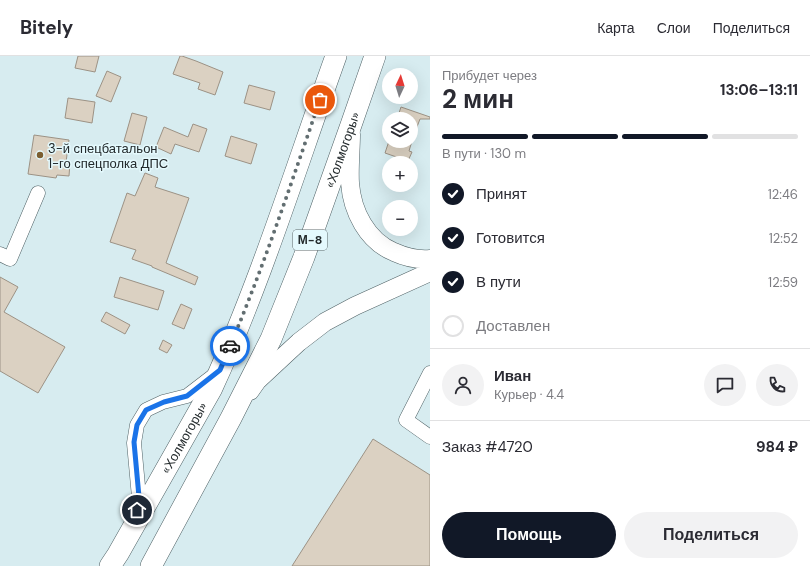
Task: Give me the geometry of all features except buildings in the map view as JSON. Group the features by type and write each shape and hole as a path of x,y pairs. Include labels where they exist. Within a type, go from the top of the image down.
{"highway":[{"name":"«Холмогоры»","path":"110,566 212,388 220,370 241,320 278,222 336,56"},
{"name":"«Холмогоры»","path":"151,566 231,418 274,332 304,257 375,56"}],"main road":[{"path":"351,125 350,184 354,208 368,233 386,249 406,257 430,259"},
{"path":"231,418 257,381 316,328 356,306 430,272"}],"lane":[{"path":"0,254 10,260 38,193"},
{"path":"135,524 139,497 134,442 137,425 146,410 164,402 187,396 220,370"},
{"path":"430,372 406,420 430,437"}],"way so far":[{"path":"230,346 278,222 320,100"}],"place":[{"name":"3-й спецбатальон 1-го спецполка ДПС","path":"40,155"}],"route":[{"path":"137,510 139,497 134,442 137,425 146,410 164,402 187,396 220,370 230,346"}]}
